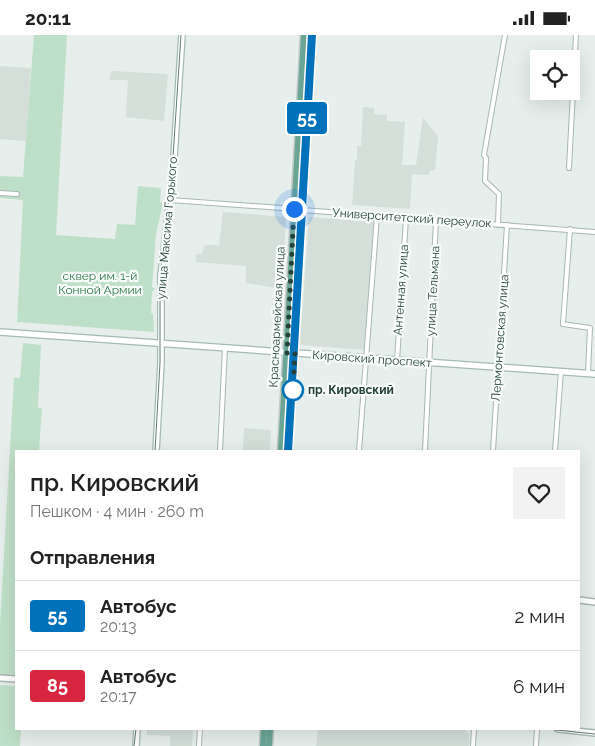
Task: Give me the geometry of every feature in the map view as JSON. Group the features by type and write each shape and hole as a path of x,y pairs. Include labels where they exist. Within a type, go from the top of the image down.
{"main road":[{"name":"улица Максима Горького","path":"156,450 161,276 170,200 182,35"},
{"name":"Красноармейская улица","path":"281,450 304,35"},
{"name":"Красноармейская улица","path":"288,450 312,35"},
{"name":"Кировский проспект","path":"0,331 595,374"},
{"path":"136,746 137,730"},
{"path":"263,746 264,730"},
{"path":"269,746 270,730"}],"street":[{"path":"498,225 499,194 485,181 486,158 484,155 504,35"},
{"path":"569,168 576,35"},
{"path":"0,193 17,194"},
{"name":"Университетский переулок","path":"170,200 595,232"},
{"path":"359,450 377,216"},
{"name":"Антенная улица","path":"397,361 406,218"},
{"name":"улица Тельмана","path":"425,450 436,220"},
{"name":"Лермонтовская улица","path":"493,450 507,225"},
{"path":"570,229 564,324 590,328 588,373"},
{"path":"220,450 225,348"},
{"path":"555,450 561,371"},
{"path":"580,600 595,602"},
{"path":"0,678 15,679"},
{"path":"199,746 200,730"},
{"path":"474,730 474,746"},
{"path":"536,746 537,730"},
{"path":"567,730 595,733"}],"shaded area":[{"path":"0,66 31,68 26,141 0,139"},
{"path":"112,71 168,74 164,121 126,117 128,80 109,80"},
{"path":"363,107 374,108 374,114 387,115 387,121 405,122 402,165 416,165 423,118 438,136 435,170 431,170 428,175 412,174 410,209 352,205 357,146 361,146"},
{"path":"223,212 286,217 282,289 246,283 246,266 196,262 196,255 202,253 205,245 219,245"},
{"path":"309,217 375,222 366,350 300,345"},
{"path":"244,428 271,430 270,450 243,450"},
{"path":"147,730 193,730 192,746 170,746 170,736 147,735"},
{"path":"318,730 467,730 466,733 469,733 469,746 316,746"}],"green space":[{"name":"сквер им. 1-й Конной Армии","path":"34,35 67,35 56,235 115,239 117,224 135,225 138,186 161,188 160,202 163,203 156,234 152,287 155,289 152,292 151,313 153,314 154,332 17,322 23,200 0,198 0,176 23,177"},
{"path":"23,343 41,345 38,408 42,408 39,450 15,450 15,675 0,674 0,624 14,378 20,378"},
{"path":"0,685 15,686 15,730 21,730 20,746 0,746"}],"tram line":[{"path":"155,450 160,363 160,276 172,172 181,35"},
{"path":"134,746 136,730"},
{"path":"557,730 595,734"}],"bus line":[{"name":"55","path":"288,450 312,35"}],"place":[{"name":"пр. Кировский","path":"293,390"}],"route":[{"path":"293,390 295,353 287,353 294,209"}]}
